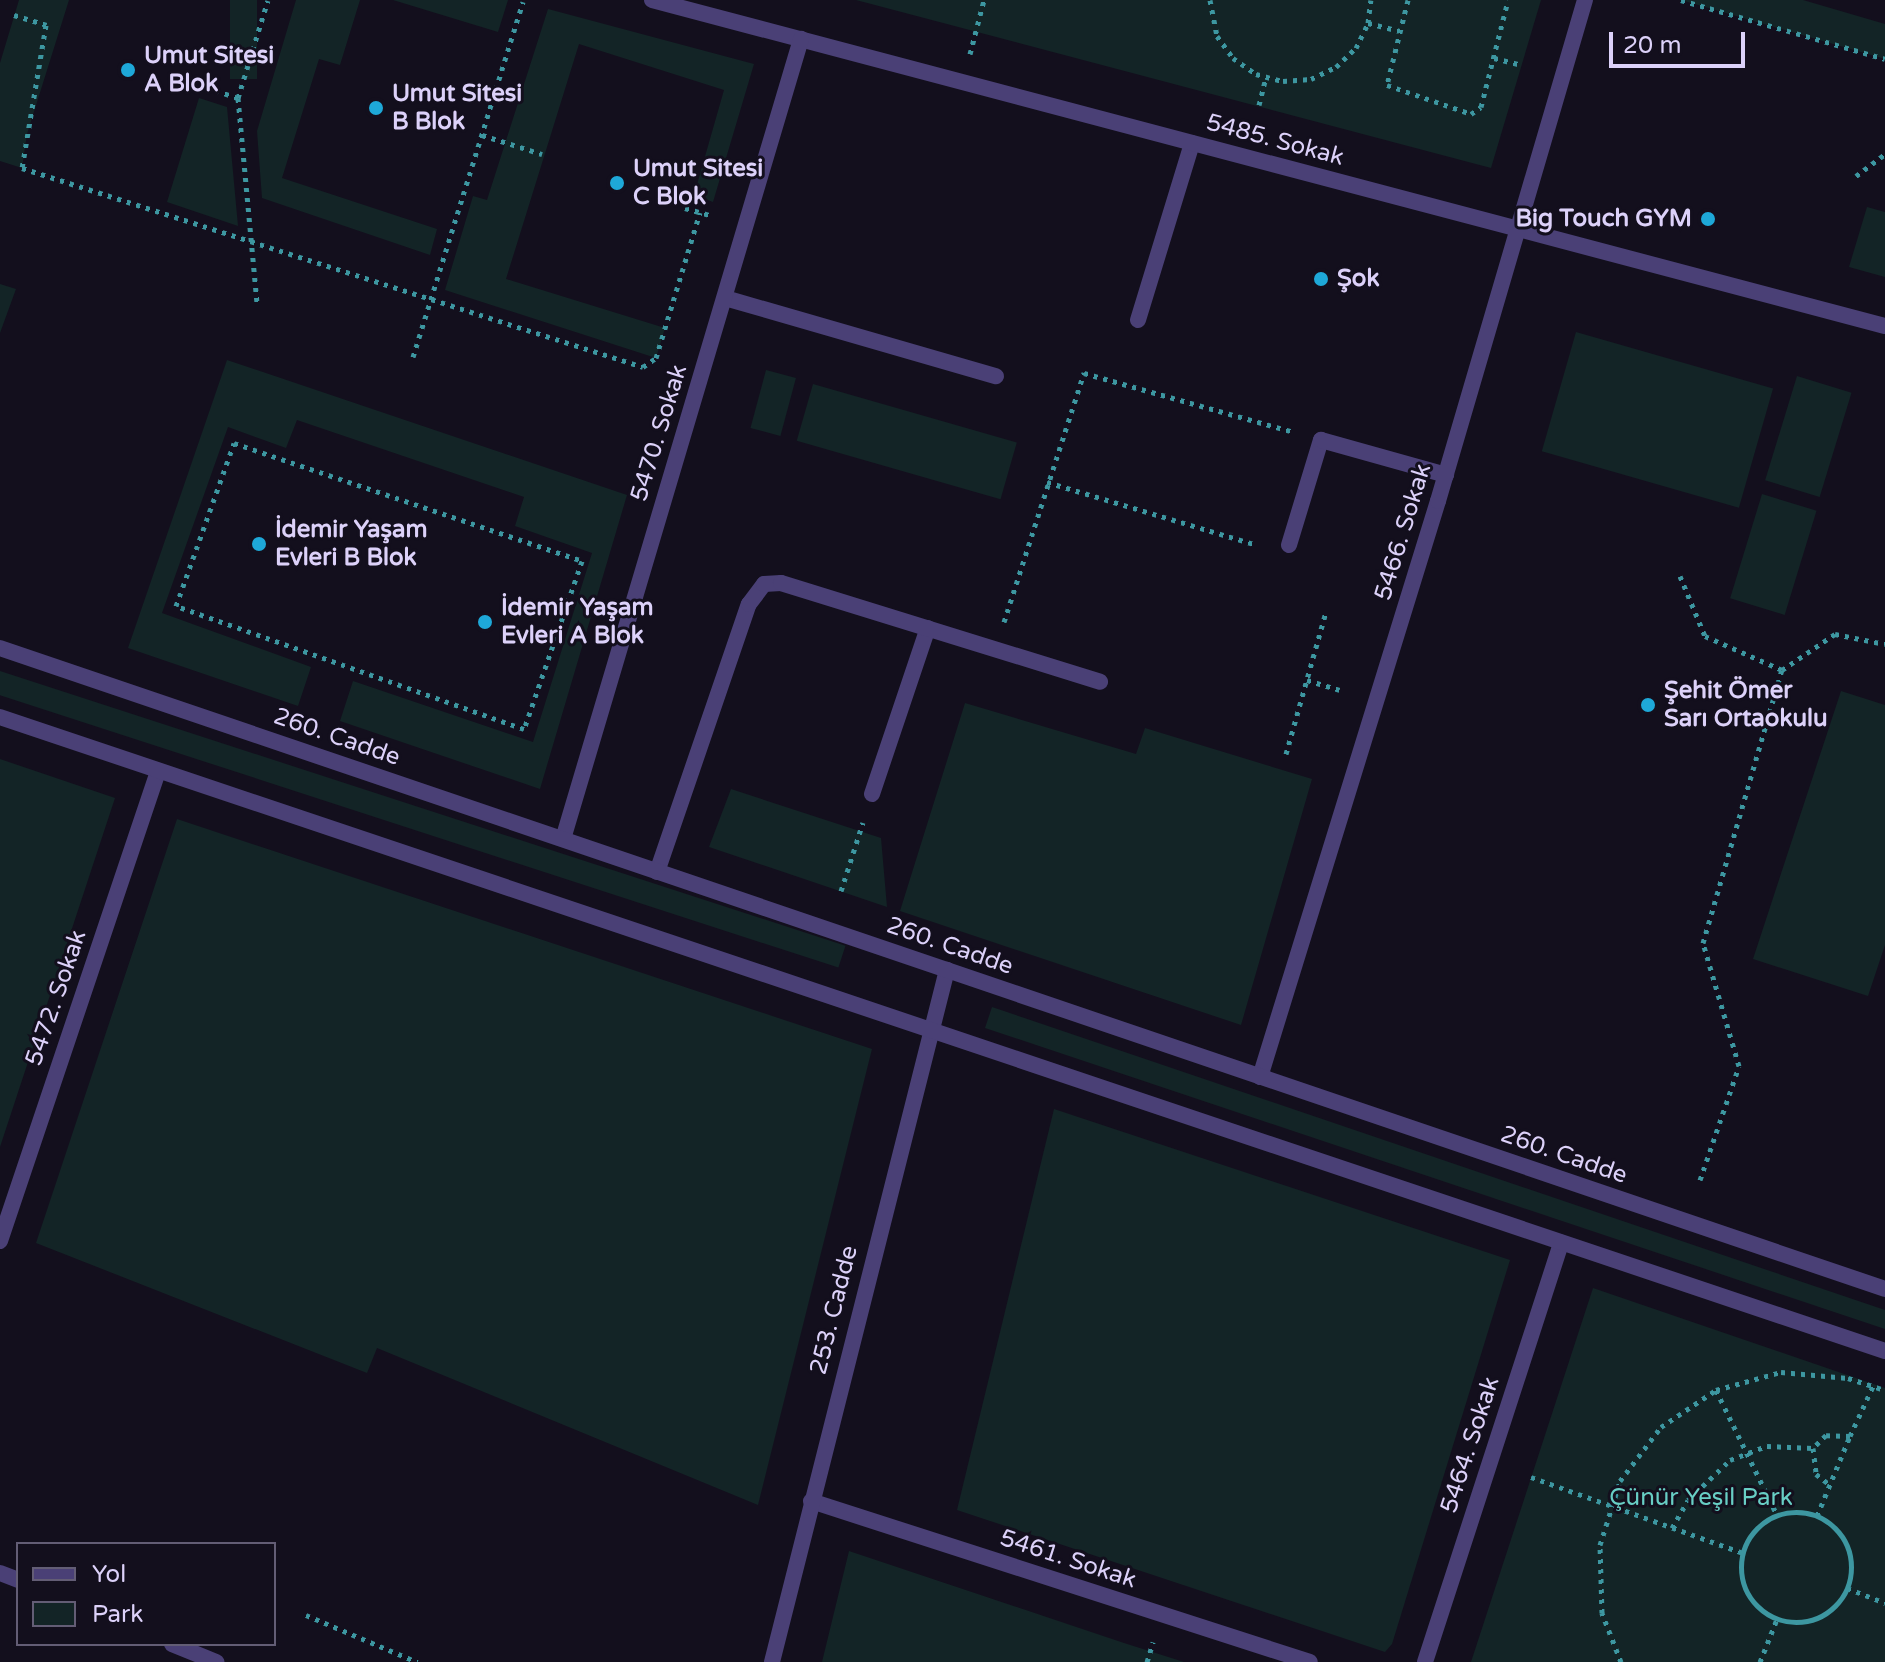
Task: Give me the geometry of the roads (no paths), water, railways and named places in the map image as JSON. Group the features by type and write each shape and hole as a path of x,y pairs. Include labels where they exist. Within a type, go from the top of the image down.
{"street":[{"name":"5485. Sokak","path":"652,0 1885,326"},
{"name":"5466. Sokak","path":"1260,1077 1446,475 1585,0"},
{"name":"5470. Sokak","path":"563,839 801,39"},
{"path":"1138,320 1192,143"},
{"path":"725,298 996,376"},
{"path":"1289,545 1321,440 1446,475"},
{"path":"657,872 749,604 764,584 781,583 1100,682"},
{"path":"872,794 928,628"},
{"name":"260. Cadde","path":"0,648 1885,1289"},
{"path":"0,717 1885,1351"},
{"name":"5472. Sokak","path":"0,1241 158,771"},
{"name":"253. Cadde","path":"772,1662 947,970"},
{"name":"5464. Sokak","path":"1425,1662 1561,1243"},
{"name":"5461. Sokak","path":"811,1501 1310,1662"},
{"path":"177,1646 216,1662"}],"place":[{"name":"Umut Sitesi A Blok","path":"128,70"},
{"name":"Umut Sitesi B Blok","path":"376,108"},
{"name":"Umut Sitesi C Blok","path":"617,183"},
{"name":"Big Touch GYM","path":"1708,219"},
{"name":"Şok","path":"1321,279"},
{"name":"İdemir Yaşam Evleri B Blok","path":"259,544"},
{"name":"İdemir Yaşam Evleri A Blok","path":"485,622"},
{"name":"Şehit Ömer Sarı Ortaokulu","path":"1648,705"}],"park label":[{"name":"Çünür Yeşil Park","path":"1701,1498"}]}
